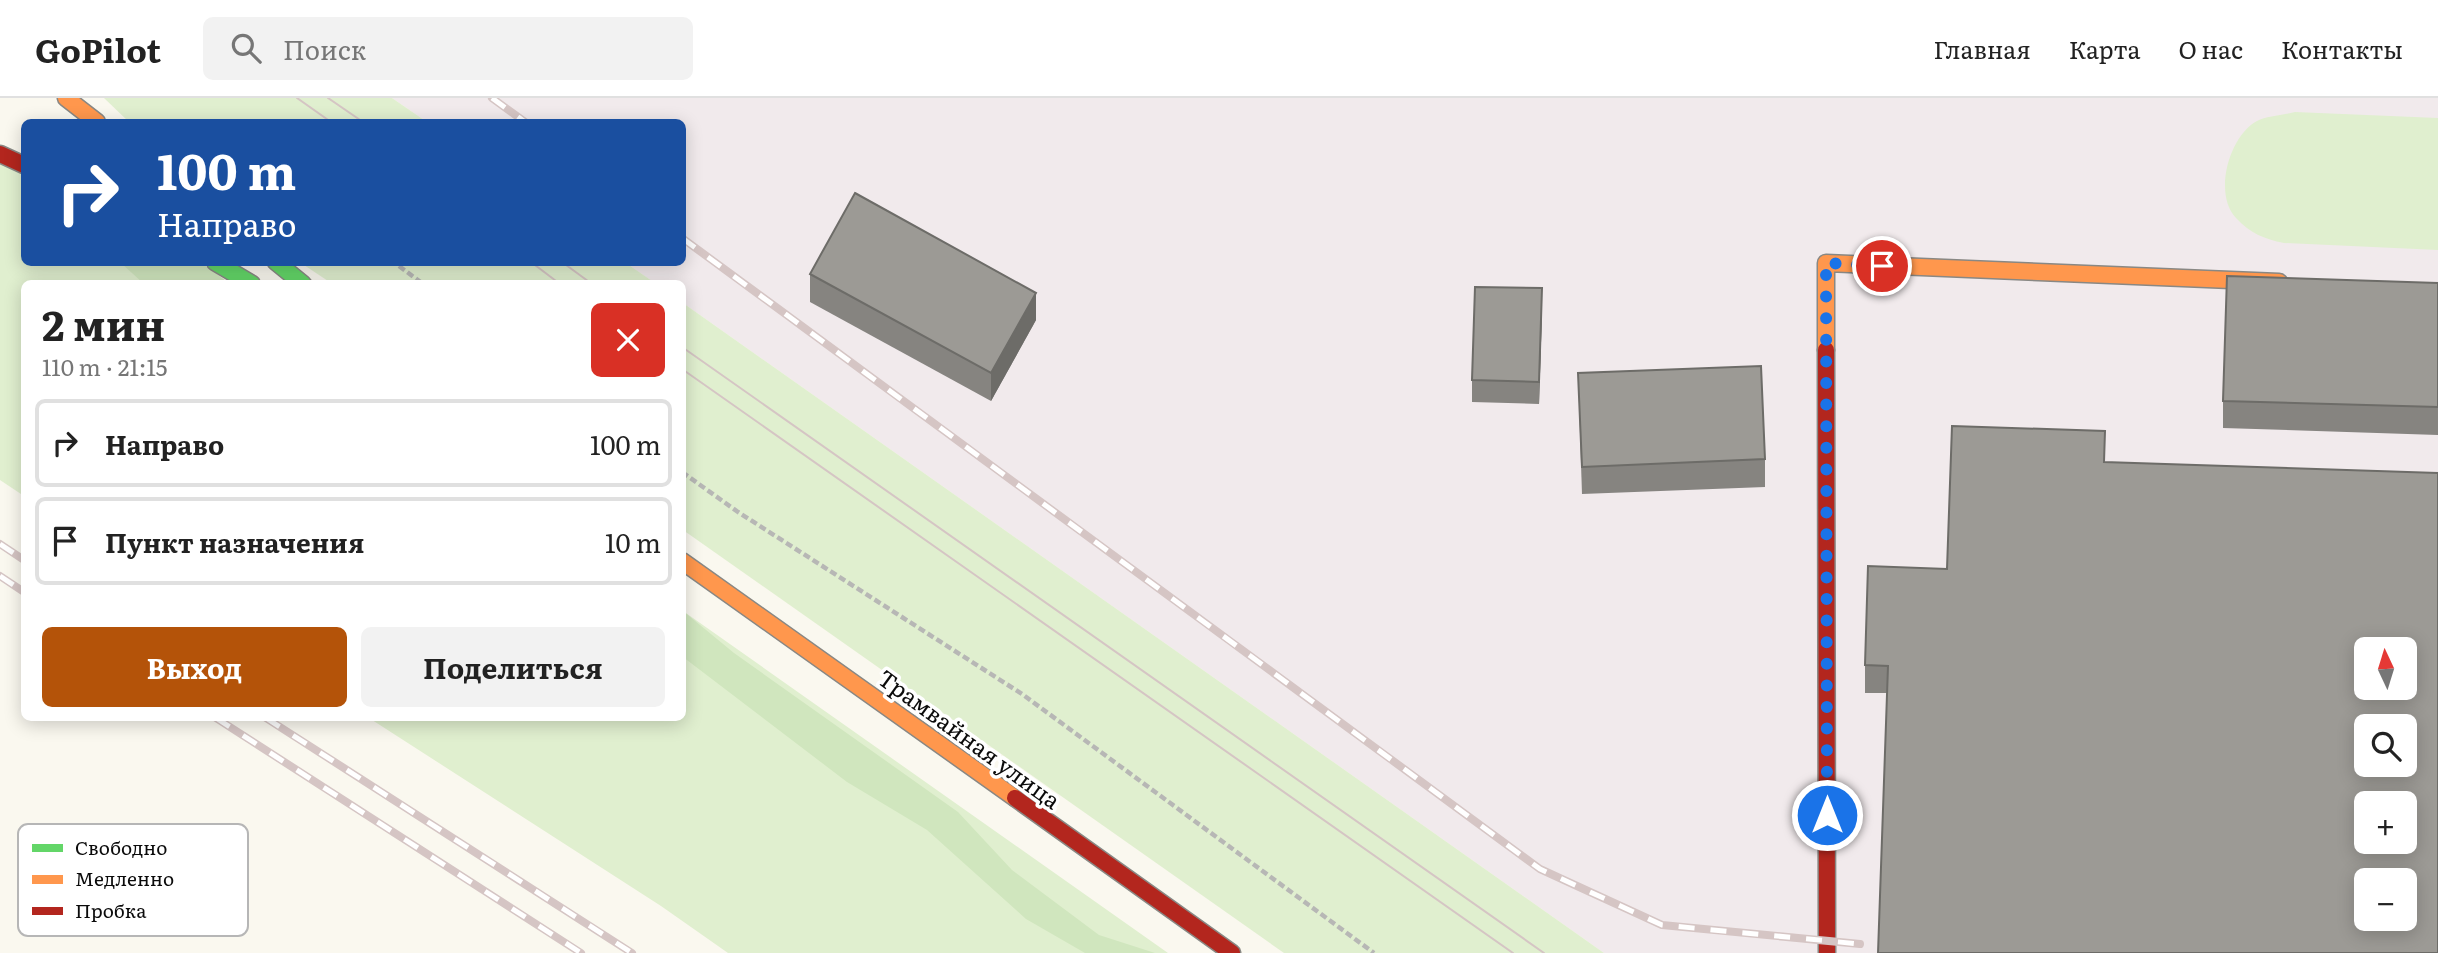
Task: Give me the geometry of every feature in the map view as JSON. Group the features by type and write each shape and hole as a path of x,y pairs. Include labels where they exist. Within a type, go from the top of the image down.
{"street":[{"path":"65,98 93,119"},
{"path":"0,154 21,164"},
{"path":"1827,953 1826,263 2299,282"},
{"path":"222,266 245,280"},
{"path":"281,266 298,280"},
{"name":"Трамвайная улица","path":"686,564 1232,953"}],"path":[{"path":"399,266 418,280"},
{"path":"686,475 738,512 1022,694 1374,953"}],"shaded area":[{"path":"392,98 2438,98 2438,953 1604,953 686,305 686,280 651,280 630,266 686,266 686,119 423,119"}],"green space":[{"path":"104,98 392,98 423,119 126,119"},
{"path":"2295,112 2438,118 2438,250 2284,243 2258,235 2241,223 2229,208 2226,195 2227,166 2232,152 2247,128 2257,121"},
{"path":"0,145 21,155 21,266 194,266 214,280 21,280 21,494 0,480"},
{"path":"124,266 206,266 225,280 140,280"},
{"path":"306,266 630,266 651,280 326,280"},
{"path":"686,305 1604,953 1284,953 686,532"},
{"path":"686,613 1168,953 728,953 661,906 374,721 686,721"},
{"path":"686,613 734,653 958,812 1012,870 1099,935 1155,953 1085,953 1026,919 927,830 847,782 686,659"}],"building":[{"path":"855,193 1036,293 991,373 810,274"},
{"path":"2227,276 2438,283 2438,407 2223,401"},
{"path":"1475,287 1542,288 1539,382 1472,380"},
{"path":"1761,366 1765,459 1582,467 1578,373"},
{"path":"1952,426 2105,431 2104,462 2438,473 2438,953 1878,953 1888,666 1865,665 1868,566 1947,569"}],"tram line":[{"path":"297,98 327,119"},
{"path":"328,98 359,119"},
{"path":"536,266 555,280"},
{"path":"567,266 587,280"},
{"path":"686,350 1544,953"},
{"path":"686,372 1513,953"}],"railway":[{"path":"492,98 521,119"},
{"path":"686,241 1540,869 1662,925 1860,944"},
{"path":"0,544 21,558"},
{"path":"0,576 21,590"},
{"path":"221,721 581,953"},
{"path":"271,721 632,953"}],"traffic: fast":[{"path":"222,266 245,280"},
{"path":"281,266 298,280"}],"traffic: slow":[{"path":"66,98 93,119"},
{"path":"1826,350 1826,263 2279,282"},
{"path":"686,564 1015,798"}],"traffic: jam":[{"path":"0,154 21,164"},
{"path":"1826,350 1827,953"},
{"path":"1015,798 1232,953"}],"route":[{"path":"1827,815 1826,263 1882,266"}]}
